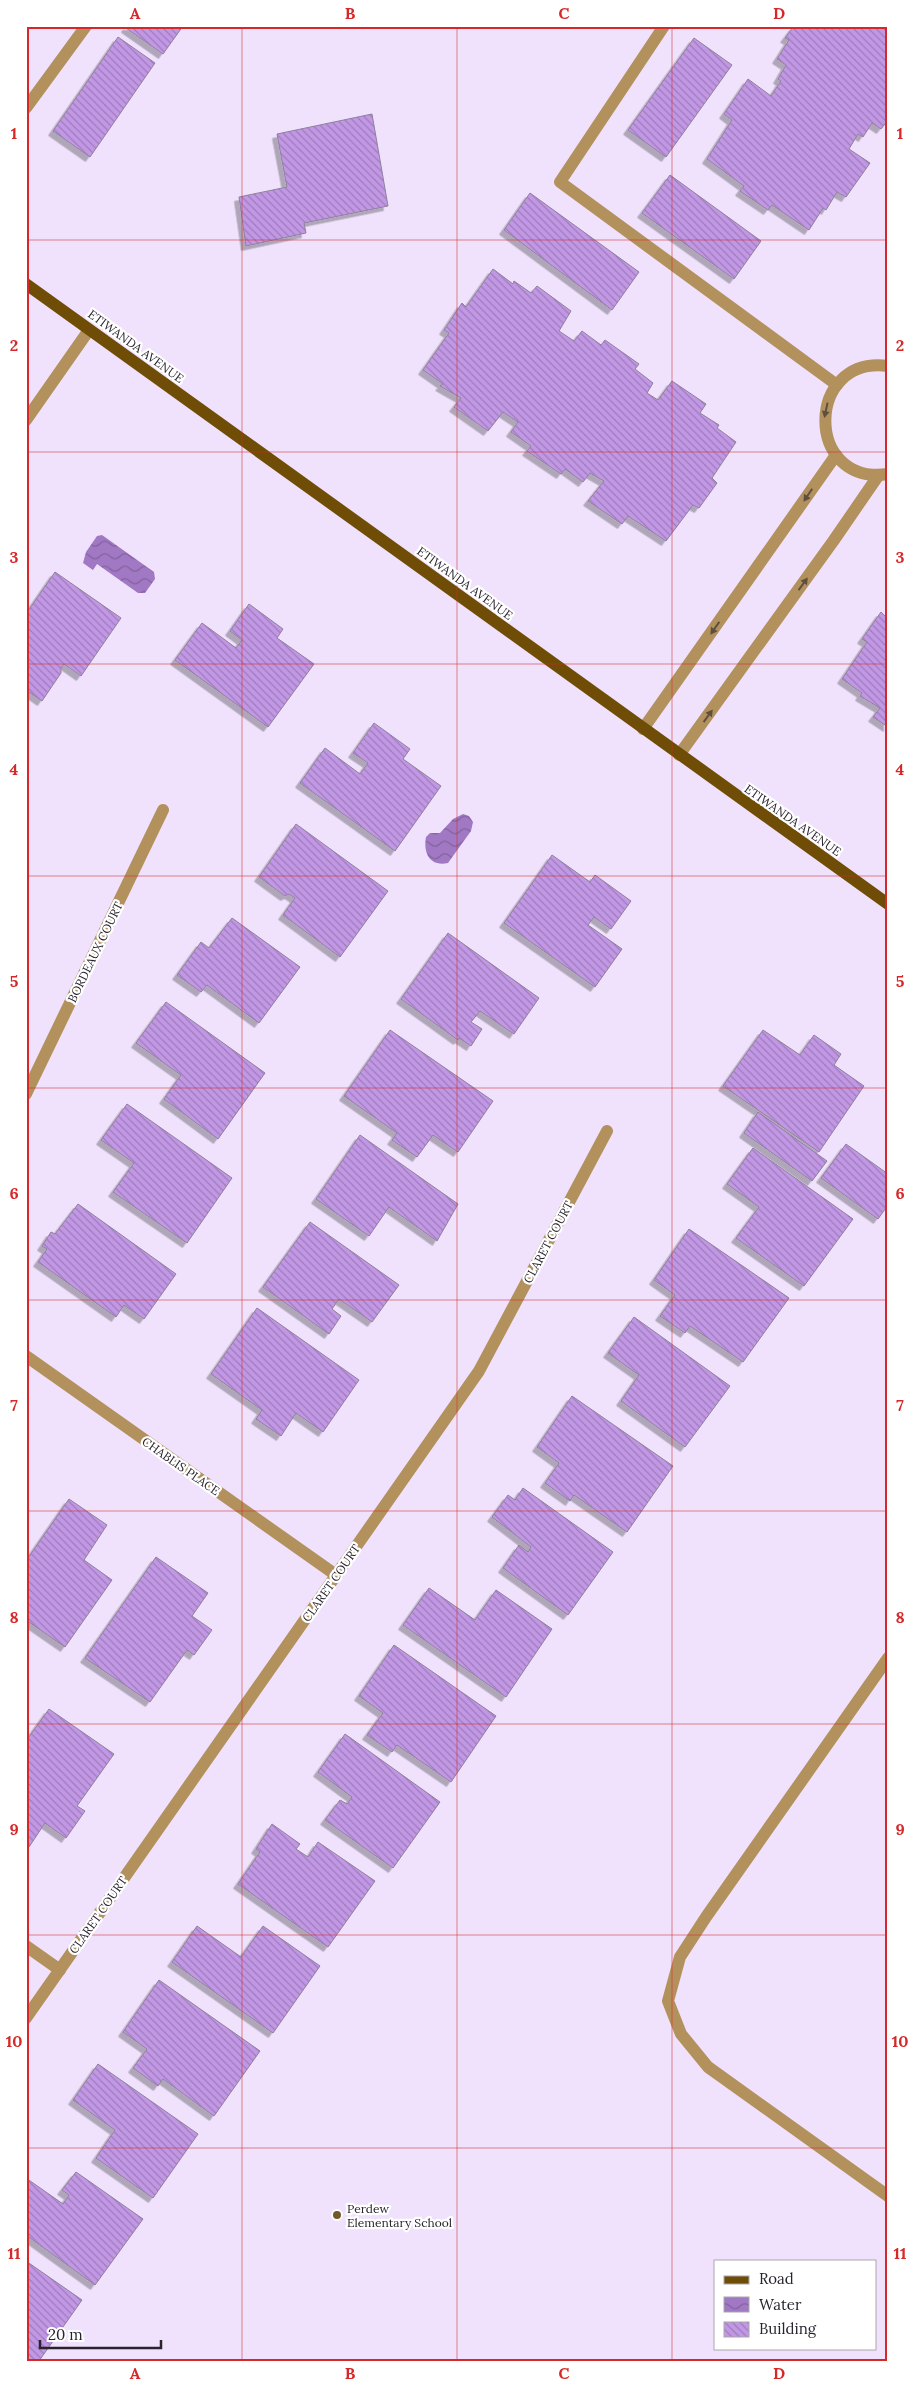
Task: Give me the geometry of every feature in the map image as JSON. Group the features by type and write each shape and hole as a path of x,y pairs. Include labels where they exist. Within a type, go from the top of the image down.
{"main road":[{"name":"ETIWANDA AVENUE","path":"26,284 643,728 679,756 888,904"}],"street":[{"path":"26,108 86,26"},
{"path":"664,26 560,182 838,384"},
{"path":"26,420 89,330"},
{"path":"679,756 883,475 855,470 836,455 827,438 824,420 828,401 838,384 850,374 864,368 888,366"},
{"path":"643,728 836,455"},
{"name":"BORDEAUX COURT","path":"26,1094 163,810"},
{"name":"CLARET COURT","path":"26,2018 479,1371 607,1131"},
{"name":"CHABLIS PLACE","path":"26,1356 336,1575"},
{"path":"888,1658 680,1957 668,2001 681,2034 708,2068 888,2196"},
{"path":"26,1946 60,1970"}],"water":[{"path":"102,535 154,572 155,579 145,593 138,593 97,564 93,570 83,563 86,552 97,536"},
{"path":"463,814 469,816 473,822 471,831 448,863 442,864 432,861 427,853 426,837 430,833 440,833 453,819"}],"building":[{"path":"127,26 183,26 163,54 126,28"},
{"path":"794,26 888,26 888,120 881,129 872,123 863,137 858,134 849,149 870,163 846,197 837,192 826,210 823,208 809,230 772,205 768,210 740,191 744,186 707,159 732,120 724,114 748,79 771,96 781,81 778,79 786,65 777,59 789,40 785,38"},
{"path":"118,37 155,63 90,157 53,131"},
{"path":"694,38 732,65 666,157 628,130"},
{"path":"372,114 388,206 304,223 306,233 246,246 239,197 287,187 277,134"},
{"path":"670,175 761,241 734,279 642,213"},
{"path":"530,193 639,272 612,310 504,230"},
{"path":"493,269 513,284 514,281 531,293 537,286 571,311 559,331 574,341 582,331 601,345 605,340 639,364 635,369 653,383 647,393 658,400 672,381 706,404 700,413 719,425 717,428 736,442 712,478 717,483 699,508 693,505 666,541 628,516 622,524 588,501 604,481 590,473 583,482 565,469 561,474 527,451 531,446 511,432 518,422 503,412 488,431 454,407 461,398 440,386 443,384 423,370 449,333 444,330 462,303 466,307"},
{"path":"55,572 121,618 81,676 64,664 61,668 61,673 42,701 26,690 26,614"},
{"path":"249,604 283,629 277,638 314,664 268,727 175,660 202,623 236,648 242,640 230,631"},
{"path":"881,612 885,616 888,612 888,727 873,717 880,708 860,696 862,693 842,679 867,642 862,639"},
{"path":"374,723 410,749 403,759 441,786 395,851 300,783 325,748 360,774 368,763 353,753"},
{"path":"296,824 388,891 340,957 283,915 295,898 289,894 285,896 259,877"},
{"path":"552,855 590,882 595,875 631,901 611,929 594,917 588,925 622,949 595,987 504,923"},
{"path":"232,918 300,967 259,1023 207,985 201,992 177,975 201,942 209,948"},
{"path":"448,933 539,998 514,1034 480,1011 471,1022 482,1029 471,1046 459,1038 458,1040 401,999"},
{"path":"166,1002 265,1073 218,1139 164,1099 181,1075 136,1043"},
{"path":"390,1030 493,1101 458,1152 433,1135 417,1157 392,1140 397,1133 344,1096"},
{"path":"763,1030 800,1055 814,1035 841,1054 834,1065 864,1086 819,1152 723,1086"},
{"path":"127,1104 232,1178 187,1243 113,1192 134,1163 101,1140"},
{"path":"758,1112 827,1161 812,1181 744,1133"},
{"path":"360,1135 458,1204 437,1241 389,1207 369,1236 316,1199"},
{"path":"846,1144 888,1174 888,1205 878,1219 821,1178"},
{"path":"753,1148 853,1219 804,1286 736,1238 759,1207 727,1184"},
{"path":"78,1204 176,1274 144,1319 124,1305 116,1317 38,1262 47,1249 42,1246 51,1232 55,1234"},
{"path":"310,1222 399,1285 372,1322 339,1299 332,1309 341,1316 329,1334 263,1287"},
{"path":"689,1229 789,1298 743,1362 690,1326 685,1333 660,1316 675,1295 654,1280"},
{"path":"257,1308 359,1380 323,1432 296,1413 281,1436 256,1419 262,1410 211,1374"},
{"path":"634,1317 730,1386 685,1447 621,1401 639,1375 608,1353"},
{"path":"572,1396 673,1466 627,1532 574,1495 570,1501 545,1483 559,1463 537,1447"},
{"path":"523,1488 613,1552 568,1615 503,1568 519,1545 528,1552 531,1547 492,1517 508,1495 515,1500"},
{"path":"69,1499 107,1525 84,1560 112,1580 65,1647 26,1620 26,1561"},
{"path":"156,1557 208,1593 192,1616 212,1630 194,1655 187,1650 150,1702 85,1658"},
{"path":"429,1588 475,1620 496,1590 552,1629 506,1697 403,1625"},
{"path":"394,1645 496,1716 451,1782 397,1745 392,1752 367,1735 383,1713 359,1696"},
{"path":"49,1709 114,1754 77,1806 85,1811 66,1838 45,1823 29,1847 26,1846 26,1741"},
{"path":"345,1734 440,1802 393,1868 325,1820 340,1800 347,1804 352,1797 318,1772"},
{"path":"272,1824 300,1844 296,1849 308,1857 318,1842 375,1881 328,1947 238,1884 260,1852 256,1849"},
{"path":"197,1926 241,1957 263,1926 320,1966 273,2033 172,1962"},
{"path":"159,1980 260,2051 214,2116 163,2079 158,2086 133,2068 147,2049 123,2032"},
{"path":"98,2064 198,2134 153,2198 96,2158 115,2130 73,2100"},
{"path":"76,2172 143,2219 95,2285 26,2235 26,2178 63,2204 69,2195 62,2190"},
{"path":"26,2261 82,2300 39,2361 31,2361 26,2357"}],"place":[{"name":"Perdew Elementary School","path":"337,2215"}]}
